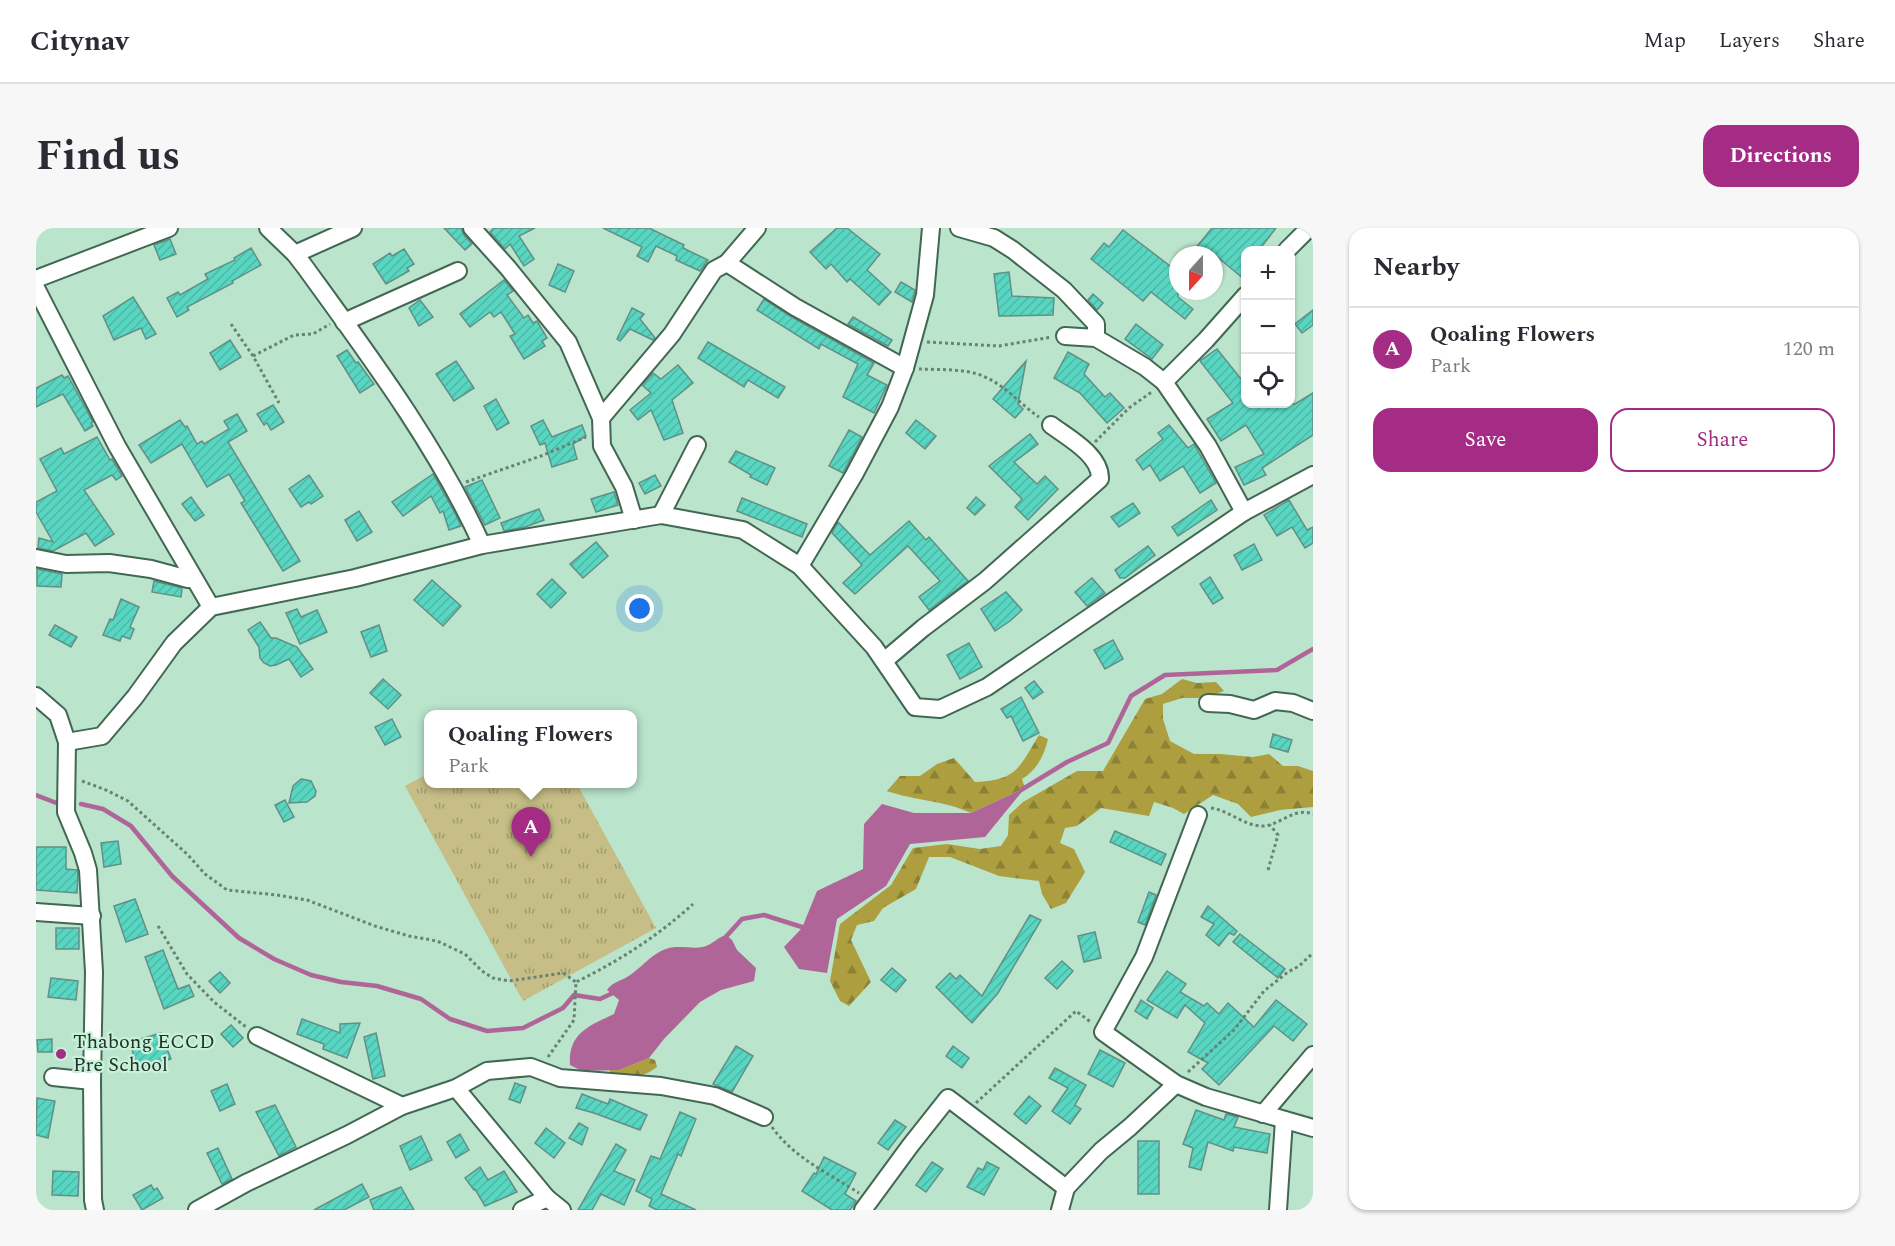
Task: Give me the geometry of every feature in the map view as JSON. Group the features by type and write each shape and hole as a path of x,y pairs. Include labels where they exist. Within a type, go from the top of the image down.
{"street":[{"path":"36,279 169,228"},
{"path":"268,228 295,254 393,393 453,486 482,545"},
{"path":"295,254 353,228"},
{"path":"472,228 568,342 602,424 602,446 624,487 634,520"},
{"path":"602,424 672,334 714,270 727,263 757,228"},
{"path":"800,566 854,475 890,407 905,368 925,295 931,228"},
{"path":"959,228 994,238 1055,283 1096,324 1096,338"},
{"path":"1291,246 1309,228"},
{"path":"727,263 795,307 905,368"},
{"path":"343,320 458,271"},
{"path":"36,288 117,446 211,607"},
{"path":"1164,382 1241,299"},
{"path":"1065,336 1096,338 1145,367 1164,382 1208,446 1244,512"},
{"path":"884,662 923,628 985,581 1100,479 1100,471 1086,453 1051,424"},
{"path":"661,515 697,445"},
{"path":"67,742 102,736 135,697 174,643 211,607 355,578 482,545 661,515 743,530 800,566 874,647 915,707 940,709 987,687 1244,512 1313,475"},
{"path":"36,558 66,564 109,564 140,568 188,579 190,574"},
{"path":"36,696 58,716 67,742 66,812 88,870 94,972 92,1081 95,1210"},
{"path":"1208,703 1230,704 1254,710 1275,701 1293,703 1313,711"},
{"path":"1198,815 1144,957 1103,1032 1176,1083 1206,1097 1313,1128"},
{"path":"36,912 92,916"},
{"path":"257,1036 402,1106"},
{"path":"1263,1114 1313,1055"},
{"path":"197,1210 246,1183 402,1106 456,1088 487,1071 531,1067 560,1078 661,1086 716,1096 764,1117"},
{"path":"53,1077 92,1081"},
{"path":"1060,1210 1066,1188 1101,1151 1176,1083"},
{"path":"456,1088 547,1198 562,1210"},
{"path":"867,1205 948,1098 1066,1188"},
{"path":"1278,1210 1284,1120"},
{"path":"522,1210 547,1198"}],"path":[{"path":"253,356 294,335 313,334 343,320"},
{"path":"231,324 253,356 279,403"},
{"path":"912,340 999,346 1065,336"},
{"path":"905,368 961,372 984,377 1051,424"},
{"path":"1086,453 1129,408 1164,382"},
{"path":"453,486 602,424"},
{"path":"66,777 106,789 128,801 188,855 205,874 227,890 307,900 375,926 437,941 465,954 482,971 493,978 508,981 563,973 576,982"},
{"path":"1198,815 1203,808 1215,808 1244,822 1261,826 1270,825 1292,814 1308,812 1313,814"},
{"path":"1268,870 1278,835 1270,825"},
{"path":"576,982 605,968 667,928 693,904"},
{"path":"158,926 187,974 214,1002 257,1036"},
{"path":"1176,1083 1234,1030 1264,992 1313,953"},
{"path":"531,1067 545,1061 574,1020 576,982"},
{"path":"966,1112 1076,1011"},
{"path":"764,1117 779,1137 814,1167 867,1205"}],"green space":[{"path":"1182,679 1197,683 1216,682 1224,691 1204,698 1182,698 1163,704 1163,719 1170,741 1194,754 1253,757 1269,754 1283,766 1298,766 1313,771 1313,807 1280,810 1251,817 1238,804 1213,795 1184,814 1154,802 1149,816 1101,808 1077,826 1065,828 1060,843 1074,849 1085,872 1066,903 1051,909 1042,894 1039,881 999,876 950,857 929,857 916,889 883,908 874,921 857,925 851,940 871,982 849,1006 840,1001 830,981 840,924 891,885 913,848 947,844 980,849 1001,846 1008,835 1009,815 1023,802 1077,771 1103,771 1145,699 1162,694"},
{"path":"1039,735 1048,739 1039,762 1022,779 1025,788 971,813 950,805 887,791 900,776 920,776 937,764 954,758 975,782 1000,778 1008,775 1021,764"},
{"path":"424,776 424,788 579,788 656,928 523,1001 405,786"},
{"path":"649,1058 655,1060 657,1067 646,1074 628,1078 609,1077 610,1070 619,1070"}],"shaded area":[{"path":"1025,788 985,837 910,844 886,886 837,919 827,973 799,969 784,947 802,928 817,891 863,869 864,824 882,804 914,813 971,813"},
{"path":"726,935 732,940 737,950 756,968 754,981 721,990 700,1002 649,1058 619,1070 582,1071 570,1065 570,1054 576,1038 589,1027 614,1014 619,1000 607,990 611,985 632,974 651,957 663,950 673,947 702,947"}],"building":[{"path":"444,228 461,228 472,244 465,250"},
{"path":"494,228 535,228 519,236 534,259 524,266 510,244 505,249 490,232"},
{"path":"603,228 649,228 708,260 700,271 676,260 677,256 656,246 648,262 637,256 642,247"},
{"path":"837,228 847,228 880,254 867,270 891,292 879,305 850,279 847,282 831,264 826,269 810,252"},
{"path":"1212,228 1276,228 1262,246 1241,246 1241,277 1223,262 1223,246 1197,246"},
{"path":"1123,230 1169,265 1169,300 1182,300 1193,309 1185,319 1151,292 1143,301 1091,259 1104,243 1109,247"},
{"path":"170,239 176,254 160,260 154,245"},
{"path":"251,248 261,265 232,281 233,283 187,307 189,310 177,317 167,298 178,292 180,295 208,279 205,274 235,260 234,258"},
{"path":"404,249 414,264 407,268 409,271 386,284 373,264 390,253 392,256"},
{"path":"558,264 574,271 565,292 549,285"},
{"path":"1009,272 1012,296 1054,298 1053,315 999,316 994,274"},
{"path":"504,280 513,291 507,295 524,318 528,315 533,323 537,321 547,338 542,341 545,346 524,359 510,336 515,334 501,312 494,317 490,312 470,327 460,314"},
{"path":"901,282 915,290 912,302 895,292"},
{"path":"1093,294 1103,303 1097,310 1088,300"},
{"path":"133,297 156,334 146,339 141,328 114,340 103,316"},
{"path":"764,299 874,363 867,375 887,385 874,413 843,397 858,364 821,344 819,349 757,310"},
{"path":"420,300 433,317 419,326 409,308"},
{"path":"632,308 644,314 640,319 655,338 653,340 630,329 620,341 617,339"},
{"path":"1313,310 1313,325 1302,333 1295,324"},
{"path":"853,317 892,340 888,346 848,324"},
{"path":"1136,324 1163,345 1152,359 1125,339"},
{"path":"230,340 241,357 220,370 210,353"},
{"path":"708,342 785,387 778,398 748,380 744,387 698,358"},
{"path":"1217,349 1241,379 1241,408 1295,408 1295,404 1313,393 1313,435 1262,468 1266,475 1244,485 1235,467 1264,454 1246,425 1221,441 1207,419 1233,403 1200,361"},
{"path":"347,350 374,384 360,393 337,356"},
{"path":"1068,352 1089,364 1084,374 1105,397 1110,393 1124,408 1107,423 1080,393 1054,378"},
{"path":"456,361 474,388 454,401 436,374"},
{"path":"1026,361 1018,404 1023,409 1015,418 993,399"},
{"path":"678,365 693,383 672,400 683,433 664,440 651,410 638,420 630,410 651,393 642,385 653,373 661,379"},
{"path":"62,375 64,378 68,376 93,422 91,423 93,426 85,431 63,394 36,407 36,388"},
{"path":"496,399 509,423 497,430 484,406"},
{"path":"273,405 284,422 271,430 267,423 264,425 257,414"},
{"path":"237,414 247,431 228,442 300,561 283,571 241,503 245,501 229,474 207,487 182,444 151,463 139,445 180,420 185,427 187,426 197,444 202,441 204,444 229,429 224,421"},
{"path":"543,420 552,437 582,425 586,436 573,444 577,459 552,467 545,443 540,445 531,426"},
{"path":"916,420 936,436 925,449 906,433"},
{"path":"1169,425 1188,448 1194,444 1216,483 1200,493 1183,466 1160,481 1150,465 1143,470 1136,460 1163,439 1158,433"},
{"path":"849,430 862,437 843,473 829,466"},
{"path":"1030,434 1038,444 1014,462 1037,484 1045,476 1058,489 1028,520 1015,507 1022,499 989,466"},
{"path":"97,437 122,476 116,480 112,475 84,490 114,534 95,546 86,533 53,551 38,548 39,538 53,542 36,512 36,502 57,491 40,459 61,448 64,454"},
{"path":"736,451 775,468 767,485 750,477 751,475 729,462"},
{"path":"433,474 461,526 449,530 443,511 440,513 431,496 403,516 392,502"},
{"path":"309,475 323,496 301,507 289,489"},
{"path":"655,475 661,486 645,494 639,483"},
{"path":"482,480 500,518 485,525 465,487"},
{"path":"614,492 618,505 596,512 591,499"},
{"path":"191,497 204,515 195,521 182,504"},
{"path":"976,497 985,505 975,515 967,508"},
{"path":"742,498 807,524 802,537 737,511"},
{"path":"1211,500 1217,510 1178,536 1172,527"},
{"path":"1289,500 1307,530 1313,527 1313,543 1305,548 1292,527 1277,536 1264,515"},
{"path":"1133,503 1140,513 1119,527 1111,517"},
{"path":"539,509 544,520 504,531 501,523"},
{"path":"359,511 372,532 357,541 345,520"},
{"path":"909,521 926,540 929,537 968,581 929,610 919,597 940,581 908,546 855,594 843,583 862,565 832,533 838,522 870,555"},
{"path":"596,542 608,556 583,578 570,564"},
{"path":"1254,544 1262,560 1242,570 1234,555"},
{"path":"1148,546 1155,555 1125,578 1120,578 1115,570"},
{"path":"37,569 62,574 61,587 37,586"},
{"path":"1210,577 1223,598 1213,604 1200,584"},
{"path":"1092,578 1105,593 1087,606 1075,592"},
{"path":"552,579 566,593 551,608 537,594"},
{"path":"432,580 461,606 443,626 414,600"},
{"path":"154,581 182,588 181,597 152,592"},
{"path":"1006,592 1022,610 995,631 981,609"},
{"path":"121,599 139,607 130,627 134,629 130,639 122,636 120,641 103,635 110,619 113,620"},
{"path":"297,609 301,617 317,610 327,632 300,644 286,613"},
{"path":"260,622 271,638 297,647 313,669 301,677 289,659 270,666 264,663 260,658 259,647 248,630"},
{"path":"55,625 77,637 71,647 49,635"},
{"path":"379,625 387,651 371,657 361,632"},
{"path":"1113,640 1123,659 1105,669 1094,650"},
{"path":"969,643 982,667 960,679 947,655"},
{"path":"383,679 401,695 388,709 370,693"},
{"path":"1034,681 1043,692 1033,699 1025,688"},
{"path":"1021,697 1039,733 1023,741 1011,716 1007,718 1001,709"},
{"path":"392,719 401,737 385,745 375,727"},
{"path":"1273,734 1292,740 1288,752 1270,747"},
{"path":"301,779 311,781 316,791 315,796 307,802 289,803 293,786"},
{"path":"285,800 294,817 284,822 275,805"},
{"path":"1115,831 1166,854 1161,865 1110,842"},
{"path":"118,841 121,864 104,867 101,843"},
{"path":"36,847 66,847 66,869 78,872 77,893 36,890"},
{"path":"1149,892 1156,895 1145,925 1138,922"},
{"path":"135,899 148,934 126,942 114,906"},
{"path":"1208,906 1237,931 1234,935 1229,933 1219,946 1206,935 1214,924 1201,917"},
{"path":"1030,915 1041,920 998,993 972,1023 936,987 950,973 956,979 960,975 982,996"},
{"path":"56,928 79,928 79,949 56,949"},
{"path":"1095,932 1101,958 1084,962 1078,936"},
{"path":"1240,934 1285,969 1278,978 1233,942"},
{"path":"163,950 178,989 189,985 194,996 164,1009 145,957"},
{"path":"1062,961 1073,971 1057,989 1045,978"},
{"path":"892,968 906,980 896,992 881,980"},
{"path":"1167,971 1186,984 1180,992 1204,1006 1207,1003 1219,1014 1228,1003 1254,1027 1276,1000 1307,1024 1293,1041 1274,1026 1219,1085 1202,1069 1208,1063 1188,1052 1205,1023 1185,1005 1177,1018 1147,1000"},
{"path":"220,972 230,983 220,993 209,981"},
{"path":"51,978 78,981 76,1000 48,997"},
{"path":"1141,1000 1153,1008 1147,1019 1135,1011"},
{"path":"302,1019 340,1033 340,1024 360,1023 347,1058 323,1049 324,1044 297,1034"},
{"path":"231,1025 243,1038 233,1047 221,1034"},
{"path":"161,1033 171,1059 137,1068 130,1042"},
{"path":"376,1033 385,1076 373,1079 364,1037"},
{"path":"52,1039 52,1052 38,1052 37,1040"},
{"path":"736,1046 753,1056 732,1092 713,1084"},
{"path":"953,1046 969,1058 962,1068 946,1056"},
{"path":"1100,1050 1125,1063 1113,1087 1088,1074"},
{"path":"1055,1068 1086,1085 1075,1105 1081,1109 1070,1124 1052,1111 1068,1088 1049,1078"},
{"path":"515,1083 526,1087 520,1103 509,1099"},
{"path":"227,1084 235,1104 220,1111 211,1091"},
{"path":"582,1094 608,1104 610,1099 647,1115 640,1130 576,1108"},
{"path":"1029,1096 1041,1106 1026,1124 1014,1114"},
{"path":"37,1098 55,1101 48,1138 36,1135"},
{"path":"275,1105 296,1147 279,1156 256,1112"},
{"path":"1196,1110 1224,1120 1226,1114 1238,1117 1234,1127 1270,1134 1267,1153 1234,1147 1233,1151 1208,1142 1201,1170 1189,1167 1193,1148 1183,1144"},
{"path":"680,1112 696,1119 681,1156 678,1154 661,1194 696,1210 657,1210 649,1206 652,1199 636,1191 651,1156 660,1159"},
{"path":"895,1120 906,1127 888,1150 878,1143"},
{"path":"579,1123 588,1128 582,1145 569,1138"},
{"path":"546,1128 565,1143 554,1158 535,1143"},
{"path":"460,1134 469,1150 456,1158 447,1142"},
{"path":"421,1136 432,1160 410,1170 400,1146"},
{"path":"1138,1141 1159,1141 1159,1194 1138,1194"},
{"path":"616,1144 626,1150 614,1171 635,1180 624,1205 601,1194 592,1210 578,1210"},
{"path":"218,1148 232,1179 222,1184 207,1153"},
{"path":"824,1157 856,1173 845,1194 856,1201 850,1210 832,1210 802,1191 814,1173 816,1174"},
{"path":"932,1162 943,1169 926,1192 916,1185"},
{"path":"987,1162 999,1168 984,1195 967,1187 978,1168 983,1170"},
{"path":"480,1167 488,1180 504,1171 517,1192 485,1206 465,1178"},
{"path":"53,1171 79,1172 78,1196 52,1195"},
{"path":"362,1184 369,1197 344,1210 314,1210"},
{"path":"151,1185 154,1190 157,1188 163,1198 142,1210 133,1195"},
{"path":"401,1187 414,1210 374,1210 370,1200"}],"waterway":[{"path":"1021,790 1067,762 1108,743 1131,696 1165,675 1277,670 1313,649"},
{"path":"36,795 59,804"},
{"path":"81,804 103,809 131,826 172,876 239,938 274,959 311,975 341,982 377,986 421,999 450,1019 487,1031 523,1028 563,1008 574,995 600,999 615,992"},
{"path":"723,940 742,919 764,915 805,928"}],"place":[{"name":"Qoaling Flowers","path":"531,857"},
{"name":"Thabong ECCD Pre School","path":"61,1054"}]}
